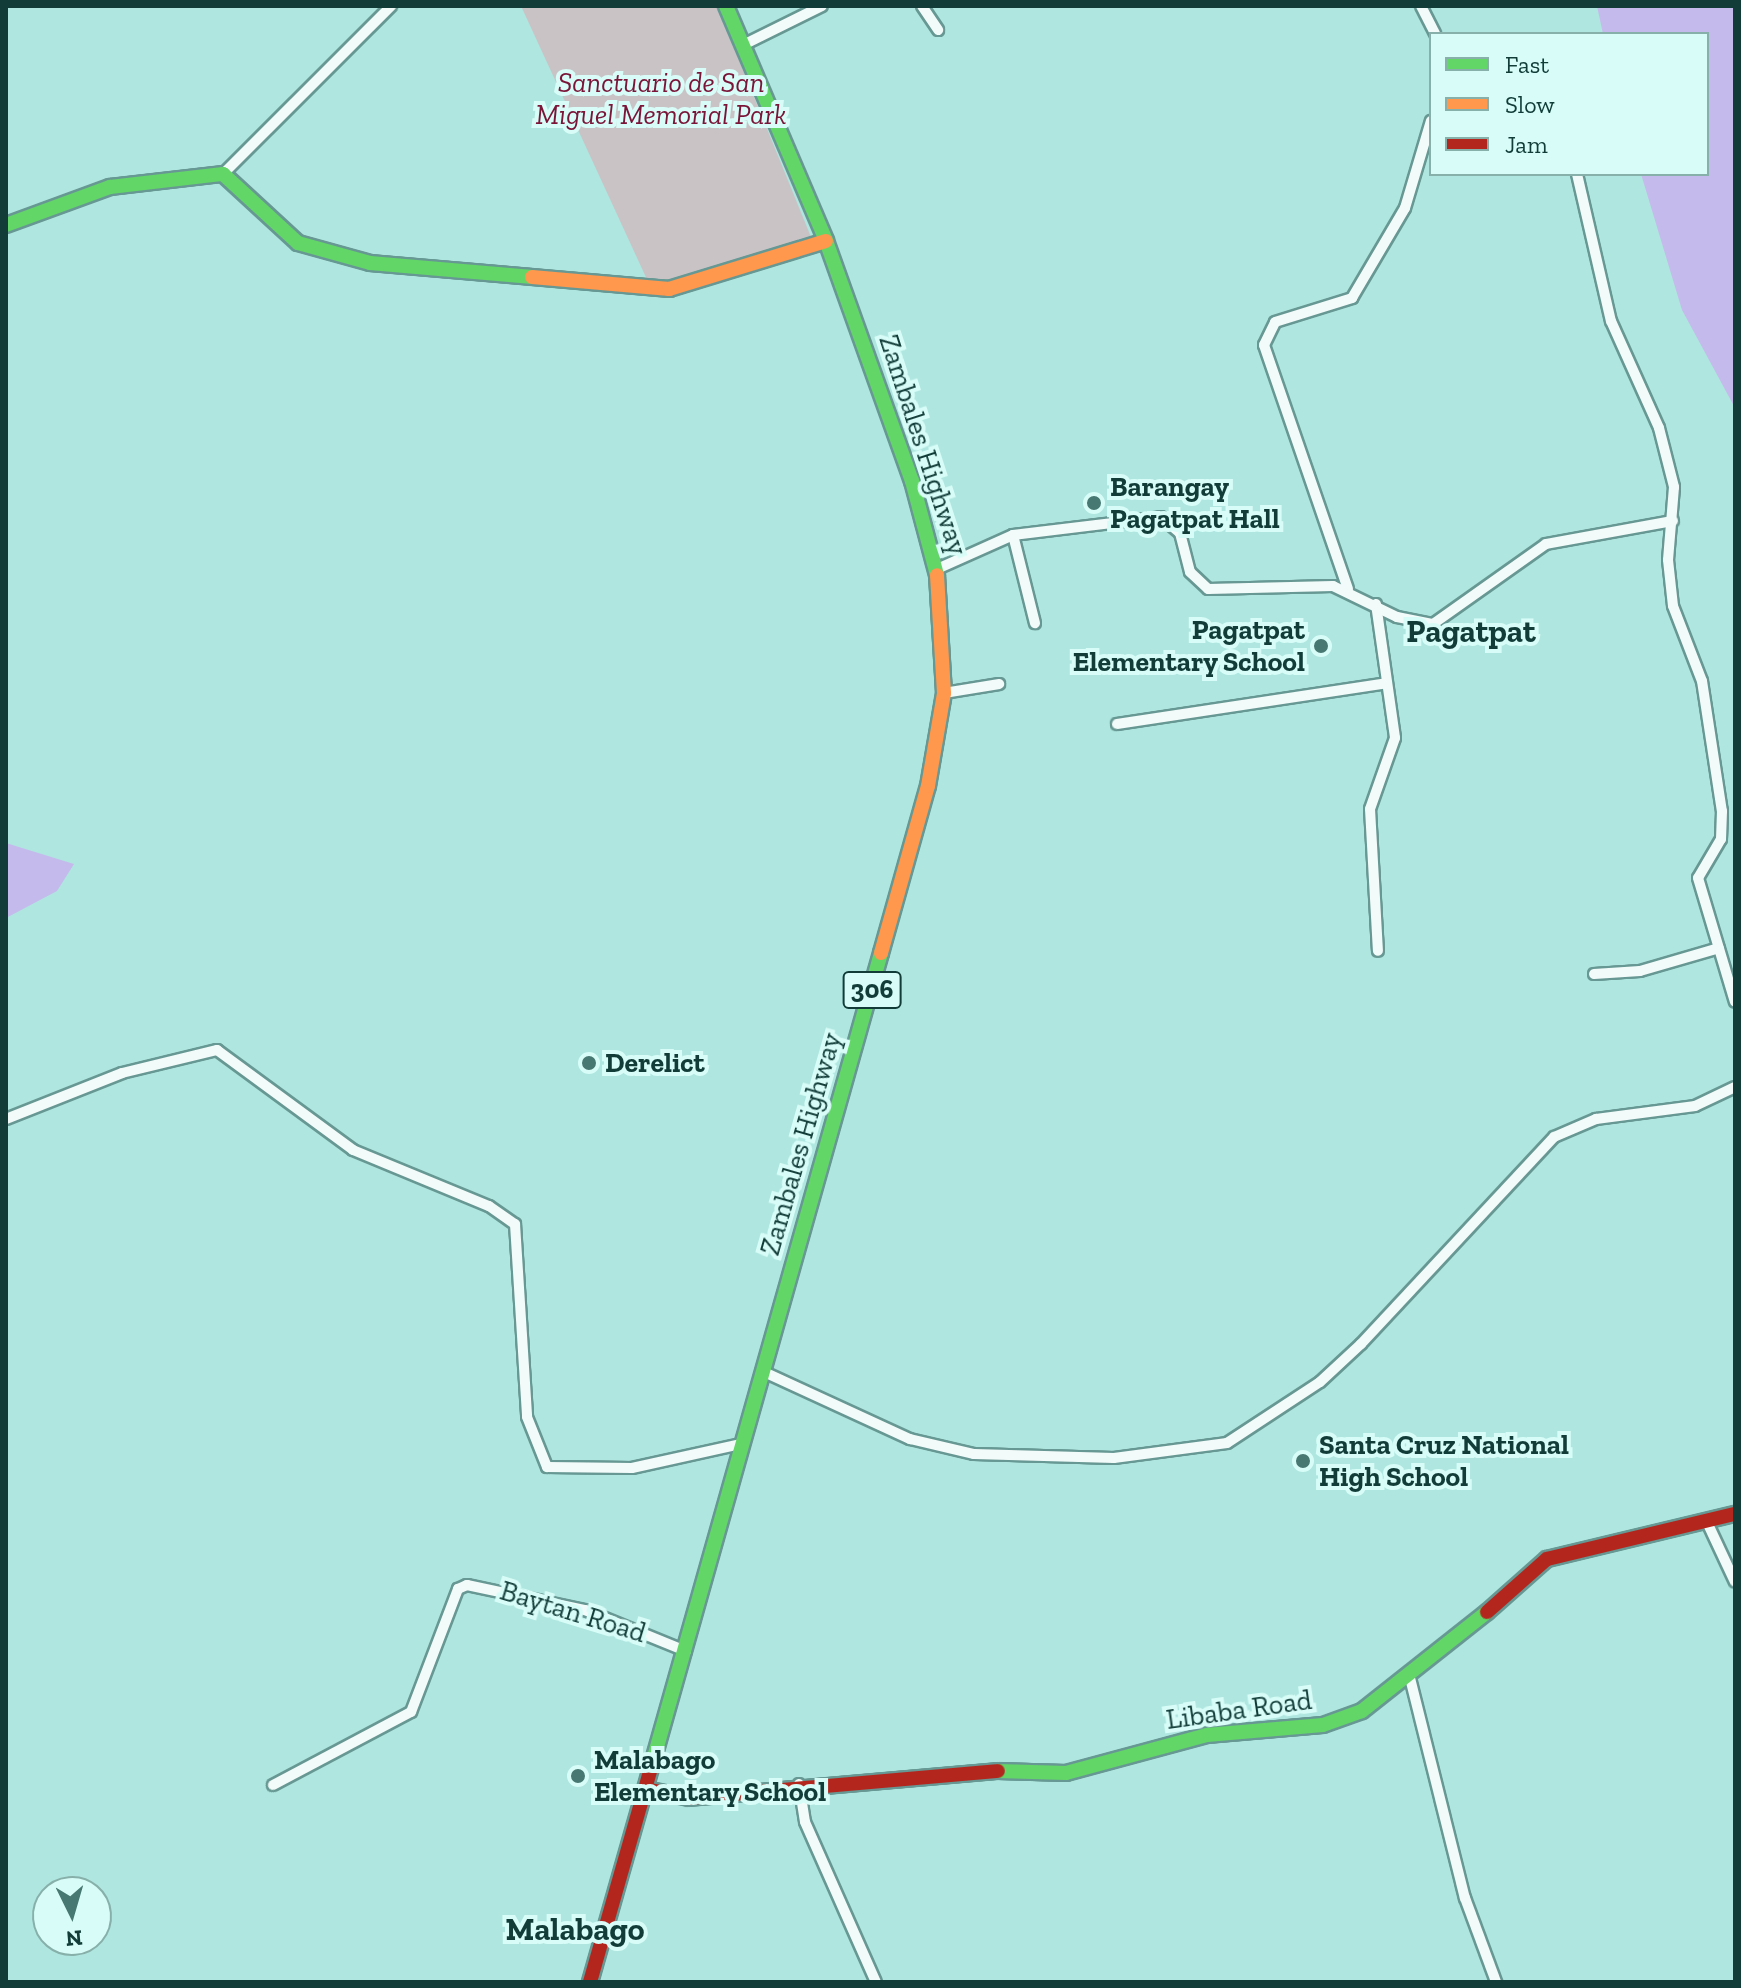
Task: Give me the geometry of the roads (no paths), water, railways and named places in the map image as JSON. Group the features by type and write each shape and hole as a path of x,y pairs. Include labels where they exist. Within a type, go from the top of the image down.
{"main road":[{"name":"Zambales Highway","path":"590,1982 926,794 944,693 937,569 826,241 726,6"},
{"path":"6,225 110,187 223,174 298,243 370,263 669,289 826,241"},
{"name":"Libaba Road","path":"646,1789 689,1798 799,1784 970,1770 1093,1769 1207,1735 1323,1725 1362,1711 1410,1678 1547,1559 1735,1514"}],"street":[{"path":"223,174 391,6"},
{"path":"743,45 822,6"},
{"path":"922,6 938,30"},
{"path":"1421,6 1434,32"},
{"path":"1348,589 1264,345 1275,322 1352,298 1405,208 1429,128"},
{"path":"1577,176 1611,321 1659,428 1674,487 1673,606 1717,749 1723,827 1698,878 1735,1002"},
{"path":"937,569 1013,535 1161,517 1180,533 1190,572 1208,589 1348,589 1376,604 1433,624 1546,544 1673,521"},
{"path":"1013,535 1035,623"},
{"path":"1376,604 1383,684 1395,738 1370,809 1367,854 1378,951"},
{"path":"944,693 999,684"},
{"path":"1117,724 1383,684"},
{"path":"1594,974 1640,971 1719,948"},
{"path":"6,1119 122,1073 217,1050 353,1150 489,1206 515,1224 527,1417 547,1467 632,1468 741,1444"},
{"path":"764,1372 910,1439 974,1454 1114,1458 1227,1443 1351,1354 1554,1137 1596,1119 1695,1106 1735,1087"},
{"path":"1706,1520 1735,1582"},
{"name":"Baytan Road","path":"273,1785 411,1712 458,1589 467,1585 585,1610 686,1651"},
{"path":"1410,1678 1465,1898 1496,1982"},
{"path":"799,1784 805,1822 876,1982"}],"place":[{"name":"Barangay Pagatpat Hall","path":"1094,503"},
{"name":"Pagatpat Elementary School","path":"1321,646"},
{"name":"Derelict","path":"589,1063"},
{"name":"Santa Cruz National High School","path":"1303,1461"},
{"name":"Malabago Elementary School","path":"578,1776"}],"district":[{"name":"Pagatpat","path":"1471,631"},
{"name":"Malabago","path":"575,1929"}],"park label":[{"name":"Sanctuario de San Miguel Memorial Park","path":"661,99"}]}
